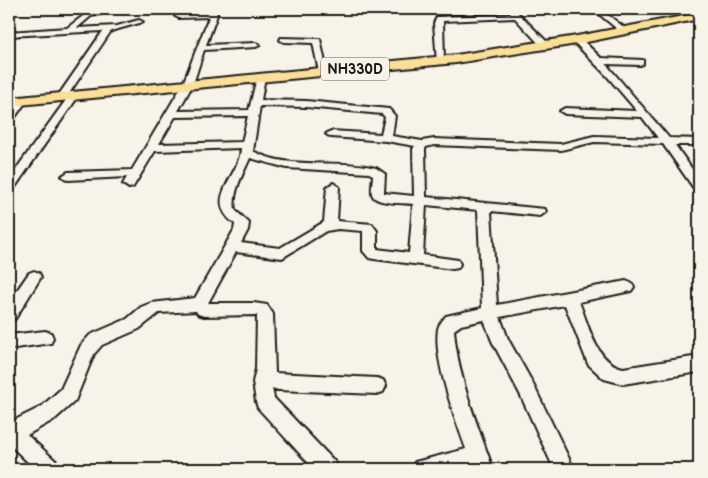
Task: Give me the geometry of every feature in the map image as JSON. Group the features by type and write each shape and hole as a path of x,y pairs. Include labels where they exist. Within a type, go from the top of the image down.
{"highway":[{"name":"NH330D","path":"15,101 440,61 577,40 699,16"}],"street":[{"path":"70,31 89,14 119,9"},
{"path":"510,9 545,45"},
{"path":"596,9 625,31"},
{"path":"129,184 152,148 188,84 213,12 179,16"},
{"path":"440,61 438,23 440,19 516,16"},
{"path":"9,34 108,29 125,27 139,22"},
{"path":"9,187 68,96 108,29"},
{"path":"284,40 317,41 323,72"},
{"path":"577,40 600,62 678,156 699,187"},
{"path":"201,48 256,45"},
{"path":"600,62 640,62"},
{"path":"200,304 241,230 242,223 228,212 227,206 230,192 247,149 261,77"},
{"path":"9,118 15,101"},
{"path":"172,114 306,104 385,111 390,116 386,138"},
{"path":"565,111 643,114"},
{"path":"331,134 386,138 422,144 434,142 560,146 594,139 699,142"},
{"path":"416,260 420,200 420,149 422,144"},
{"path":"152,148 247,149 260,160 372,170 379,174 377,192 381,197 540,212"},
{"path":"678,156 699,168"},
{"path":"68,176 136,173"},
{"path":"330,226 333,187"},
{"path":"484,206 490,313 500,342 526,388 564,469"},
{"path":"232,247 282,253 323,228 330,226 367,227 370,231 370,251 374,254 452,264"},
{"path":"9,314 34,277"},
{"path":"422,469 481,463 452,372 446,340 446,328 452,322 461,318 626,287"},
{"path":"570,298 594,359 610,373 623,376 699,364"},
{"path":"200,304 204,310 216,312 261,309 266,314 265,368 262,382 262,394 265,402 328,469"},
{"path":"50,469 10,432 48,413 68,395 87,350 96,340 133,324 147,312 157,307 200,304"},
{"path":"9,342 45,338"},
{"path":"265,368 268,378 278,382 377,386"}]}
